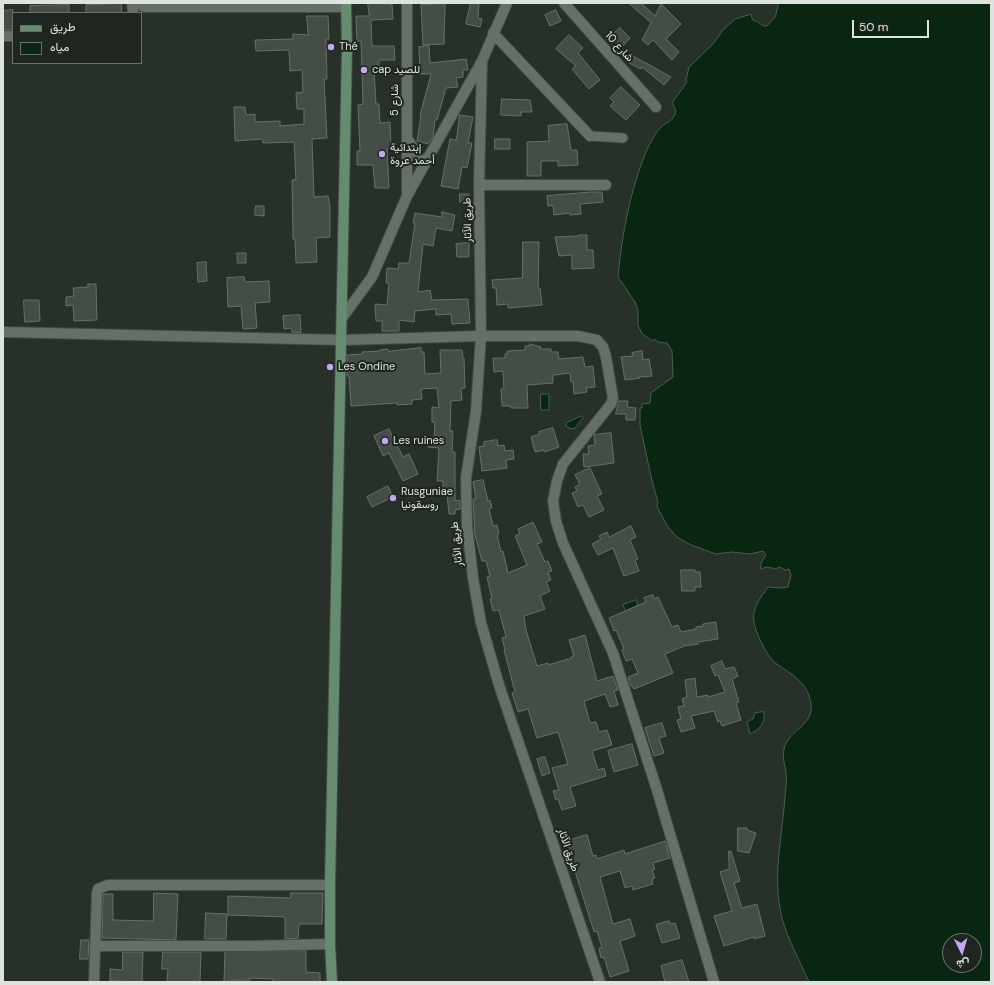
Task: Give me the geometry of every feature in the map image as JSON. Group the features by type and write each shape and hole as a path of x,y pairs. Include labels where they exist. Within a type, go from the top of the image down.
{"main road":[{"path":"332,982 330,944 330,885 335,600 342,340 347,48 346,5"}],"street":[{"path":"138,3 144,7 346,5"},
{"name":"شارع 5","path":"406,3 407,196"},
{"path":"342,318 372,277 407,196 482,61 507,3"},
{"name":"شارع 10","path":"564,3 656,107"},
{"path":"493,33 590,136 623,138"},
{"name":"طريق الآثار","path":"482,61 479,185 481,336 476,411 466,478 467,525 473,578 481,623 498,685 600,982"},
{"path":"407,138 424,166"},
{"path":"479,185 606,186"},
{"path":"3,332 342,340 481,336 578,336 597,340 603,347 606,357 613,398 611,404 563,464 557,481 553,501 556,522 563,542 613,653 659,797 714,982"},
{"path":"94,982 96,892 98,889 108,885 330,885"},
{"path":"95,946 252,946 330,944"}],"water":[{"path":"779,3 991,3 991,982 809,982 782,918 779,903 778,873 786,785 783,752 787,742 809,718 811,704 806,689 802,684 792,674 774,662 768,655 757,633 754,619 754,613 758,601 768,587 788,587 791,575 789,569 786,570 779,567 776,569 767,567 761,569 761,563 766,555 763,551 750,554 732,552 716,554 691,545 677,537 668,527 657,507 658,502 640,425 640,408 642,408 642,404 650,403 651,393 673,377 672,351 667,343 658,342 655,339 653,341 642,334 638,325 638,311 635,302 618,277 624,229 631,197 640,167 651,142 659,129 671,120 676,113 672,103 687,82 686,80 689,67 714,43 722,31 735,19 751,14 753,20 767,26 775,17"},
{"path":"541,394 549,394 549,410 541,410"},
{"path":"582,416 583,418 574,429 566,426 566,423"},
{"path":"636,600 638,605 626,611 623,605"},
{"path":"764,712 763,723 757,730 750,734 747,722 753,719 755,713"}],"building":[{"path":"368,3 392,4 393,19 371,20 372,46 394,46 395,60 379,60 379,68 374,69 376,104 379,104 380,123 390,122 391,148 387,149 389,188 375,188 373,165 357,165 357,151 360,151 358,105 363,104 361,41 357,41 356,16 369,16"},
{"path":"471,3 479,3 478,18 482,19 480,27 466,24"},
{"path":"629,3 641,3 655,16 661,4 681,24 666,39 679,52 672,60 653,40 648,45 642,40 651,23"},
{"path":"121,4 122,12 86,12 86,5"},
{"path":"445,4 444,44 423,45 421,5"},
{"path":"69,5 69,12 30,12 30,6"},
{"path":"13,10 12,30 3,30 3,11"},
{"path":"556,10 561,21 550,26 545,15"},
{"path":"307,16 328,16 329,39 326,39 327,79 324,79 327,138 312,139 314,197 328,196 330,206 330,237 316,238 317,262 296,263 295,239 293,239 292,180 296,180 294,142 263,143 262,139 235,141 234,107 245,107 246,115 255,114 255,122 280,121 280,126 304,124 304,109 297,109 296,93 303,92 302,70 290,71 289,50 256,51 255,40 293,39 293,34 308,35"},
{"path":"620,28 630,38 621,48 610,37"},
{"path":"569,35 583,48 578,53 600,80 589,89 572,69 576,66 556,49"},
{"path":"429,46 430,63 466,59 468,70 463,70 463,77 456,78 458,87 446,88 437,120 435,120 433,137 428,144 417,141 420,115 431,74 420,74 419,47"},
{"path":"633,56 671,77 664,85 642,67 641,69 629,63"},
{"path":"621,87 640,105 626,120 610,106 614,102 610,98"},
{"path":"502,99 530,100 532,112 521,112 521,116 501,115"},
{"path":"460,115 473,117 468,143 472,143 467,168 462,167 458,189 441,186 450,139 456,140"},
{"path":"567,124 571,150 577,150 578,165 558,166 558,161 541,161 541,176 527,176 527,142 549,141 548,126"},
{"path":"495,139 510,139 510,149 495,149"},
{"path":"602,192 603,202 580,204 581,214 570,215 570,213 554,215 553,205 548,206 547,196"},
{"path":"460,194 469,194 469,202 460,202"},
{"path":"256,206 264,206 264,216 255,215"},
{"path":"442,212 455,215 452,231 436,228 433,246 423,244 418,292 430,290 432,300 468,299 470,323 452,324 451,314 436,315 436,309 415,311 414,322 399,320 399,331 382,331 382,321 376,321 375,304 387,305 389,283 386,283 387,268 398,269 399,263 409,263 415,213 442,217"},
{"path":"587,235 587,250 593,250 594,268 572,269 572,255 559,256 555,237"},
{"path":"523,242 539,242 538,288 540,288 542,305 508,308 508,304 497,305 496,288 493,288 492,280 522,278"},
{"path":"469,243 469,257 457,257 456,244"},
{"path":"237,253 246,253 246,263 238,263"},
{"path":"206,262 207,281 198,282 197,263"},
{"path":"244,277 245,282 269,281 270,302 255,303 257,328 243,329 241,306 228,307 227,278"},
{"path":"88,284 96,284 97,320 74,321 73,305 66,306 66,297 74,296 73,288 88,287"},
{"path":"24,300 39,300 40,321 25,322"},
{"path":"300,315 301,333 292,332 291,328 284,329 283,316"},
{"path":"530,344 541,347 540,349 551,349 551,352 558,352 559,359 583,357 585,367 593,366 595,387 586,388 587,392 574,394 573,381 571,382 570,373 553,375 553,383 527,385 528,408 511,408 511,406 502,406 501,389 504,389 503,371 494,372 493,358 505,358 507,351 525,350 525,346 529,346"},
{"path":"421,348 421,352 424,352 425,374 441,373 440,350 462,350 464,358 465,388 461,389 462,400 451,401 450,431 453,431 452,452 455,452 455,501 460,500 460,509 455,510 455,514 449,514 447,494 443,494 443,481 437,481 439,448 428,447 428,439 434,439 435,422 432,422 432,407 439,408 437,388 421,389 422,399 412,400 412,404 397,405 397,403 351,406 349,376 347,376 347,355 388,349 388,351"},
{"path":"642,351 643,360 649,359 652,376 625,380 621,357 633,356 632,353"},
{"path":"619,401 628,401 627,407 636,408 635,420 626,420 626,414 616,414"},
{"path":"553,428 559,447 544,452 544,450 535,452 531,437 540,434 539,432"},
{"path":"389,429 403,457 409,454 418,474 403,481 389,453 383,456 374,436"},
{"path":"611,433 614,463 584,467 583,454 589,454 588,446 595,445 594,435"},
{"path":"497,440 498,446 504,445 505,451 513,450 514,459 506,460 507,468 482,471 479,447 484,446 484,442"},
{"path":"590,468 602,494 597,496 604,510 589,517 583,505 578,507 572,493 577,491 575,487 580,484 575,475"},
{"path":"483,480 488,501 490,500 492,508 489,509 493,526 497,525 499,534 497,535 501,552 503,551 508,573 527,565 515,536 520,534 518,529 533,522 542,542 537,544 545,562 548,561 552,571 548,572 551,580 546,582 550,591 540,596 545,609 524,616 526,630 537,666 548,663 548,665 572,658 572,656 574,656 569,640 585,635 597,681 613,676 618,690 614,691 618,705 610,707 605,694 584,701 590,723 596,722 599,732 607,730 612,745 592,751 598,770 604,768 606,776 570,787 576,806 562,810 553,791 559,790 552,768 568,764 558,732 537,738 528,709 518,712 512,693 515,692 502,638 506,637 499,610 493,611 487,577 490,576 486,561 482,561 475,535 473,499 476,499 473,482"},
{"path":"388,486 393,497 372,507 367,497"},
{"path":"631,526 636,537 630,540 638,559 635,560 639,571 624,576 613,548 598,555 592,544 601,539 599,536 607,532 609,537"},
{"path":"681,570 695,570 695,572 700,572 701,587 695,587 695,591 682,591"},
{"path":"653,595 654,599 658,597 672,627 678,625 681,632 696,629 696,627 703,626 703,624 716,622 718,639 698,642 698,644 684,646 665,654 673,673 634,689 631,686 628,677 638,673 632,659 626,661 622,650 624,649 609,618 646,602 644,598"},
{"path":"722,661 725,669 734,667 738,676 732,679 739,702 736,703 741,720 722,726 720,721 718,722 714,711 691,716 695,728 681,732 677,720 681,719 678,707 684,706 682,699 687,697 685,680 695,678 697,697 708,695 708,697 725,692 718,675 715,676 711,666"},
{"path":"662,723 666,736 659,738 664,753 654,756 645,728"},
{"path":"632,744 638,765 614,772 608,751"},
{"path":"545,757 550,773 542,776 537,759"},
{"path":"738,828 747,828 747,830 756,833 749,853 738,851"},
{"path":"587,835 593,856 596,855 597,859 624,850 625,854 665,841 670,858 653,863 655,869 652,870 655,878 652,879 653,884 633,890 632,886 625,888 620,871 600,877 613,924 630,919 635,936 620,941 629,971 610,977 604,957 601,958 599,948 602,948 597,931 594,932 567,841"},
{"path":"729,851 731,851 740,881 734,883 742,908 757,904 765,936 754,939 754,937 724,946 714,916 732,911 720,872 729,869"},
{"path":"154,893 178,894 176,940 102,938 103,894 113,894 113,920 153,921"},
{"path":"291,893 323,893 322,924 299,924 298,938 285,939 285,917 228,915 228,896 290,898"},
{"path":"206,913 227,914 226,939 205,939"},
{"path":"669,921 670,924 675,923 680,938 662,943 656,925"},
{"path":"81,940 89,940 88,959 80,959"},
{"path":"306,951 306,972 320,973 320,982 273,982 273,979 250,978 250,980 232,980 232,982 224,982 225,952"},
{"path":"123,952 143,952 142,982 110,981 110,969 122,970"},
{"path":"163,952 201,952 200,982 167,982 168,969 162,969"},
{"path":"682,960 689,982 665,982 661,966"}],"place":[{"name":"Thé","path":"331,47"},
{"name":"cap للصيد","path":"364,70"},
{"name":"إبتدائية أحمد عروة","path":"382,154"},
{"name":"Les Ondine","path":"330,367"},
{"name":"Les ruines","path":"385,441"},
{"name":"Rusguniae روسقونيا","path":"393,498"}]}
